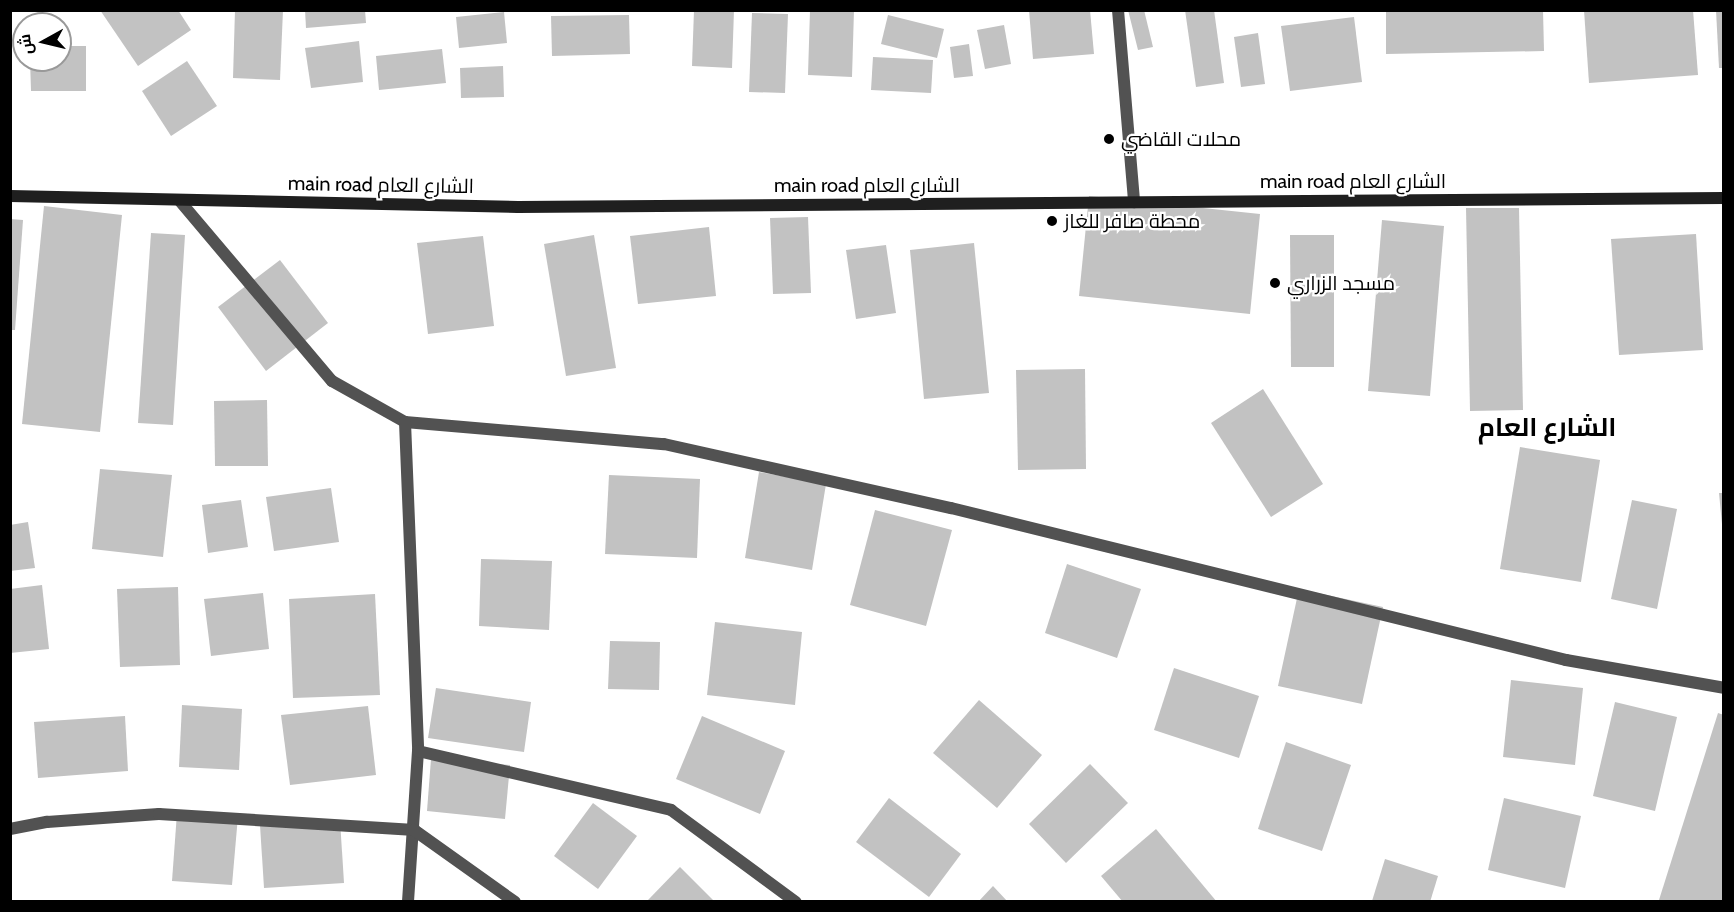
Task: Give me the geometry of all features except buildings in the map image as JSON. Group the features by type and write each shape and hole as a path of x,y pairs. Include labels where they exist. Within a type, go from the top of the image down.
{"main road":[{"name":"main road الشارع العام","path":"10,196 518,207 1724,198"}],"street":[{"path":"1118,10 1134,202"},
{"path":"179,200 332,381 405,422 664,444 951,508 1566,660 1724,688"},
{"path":"405,422 417,751 408,902"},
{"path":"417,751 671,810 796,902"},
{"path":"10,829 47,822 159,814 414,830 515,902"}],"place":[{"name":"محلات القاضي","path":"1109,139"},
{"name":"محطة صافر للغاز","path":"1052,221"},
{"name":"مسجد الزراري","path":"1275,283"}],"district":[{"name":"الشارع العام","path":"1547,428"}]}
